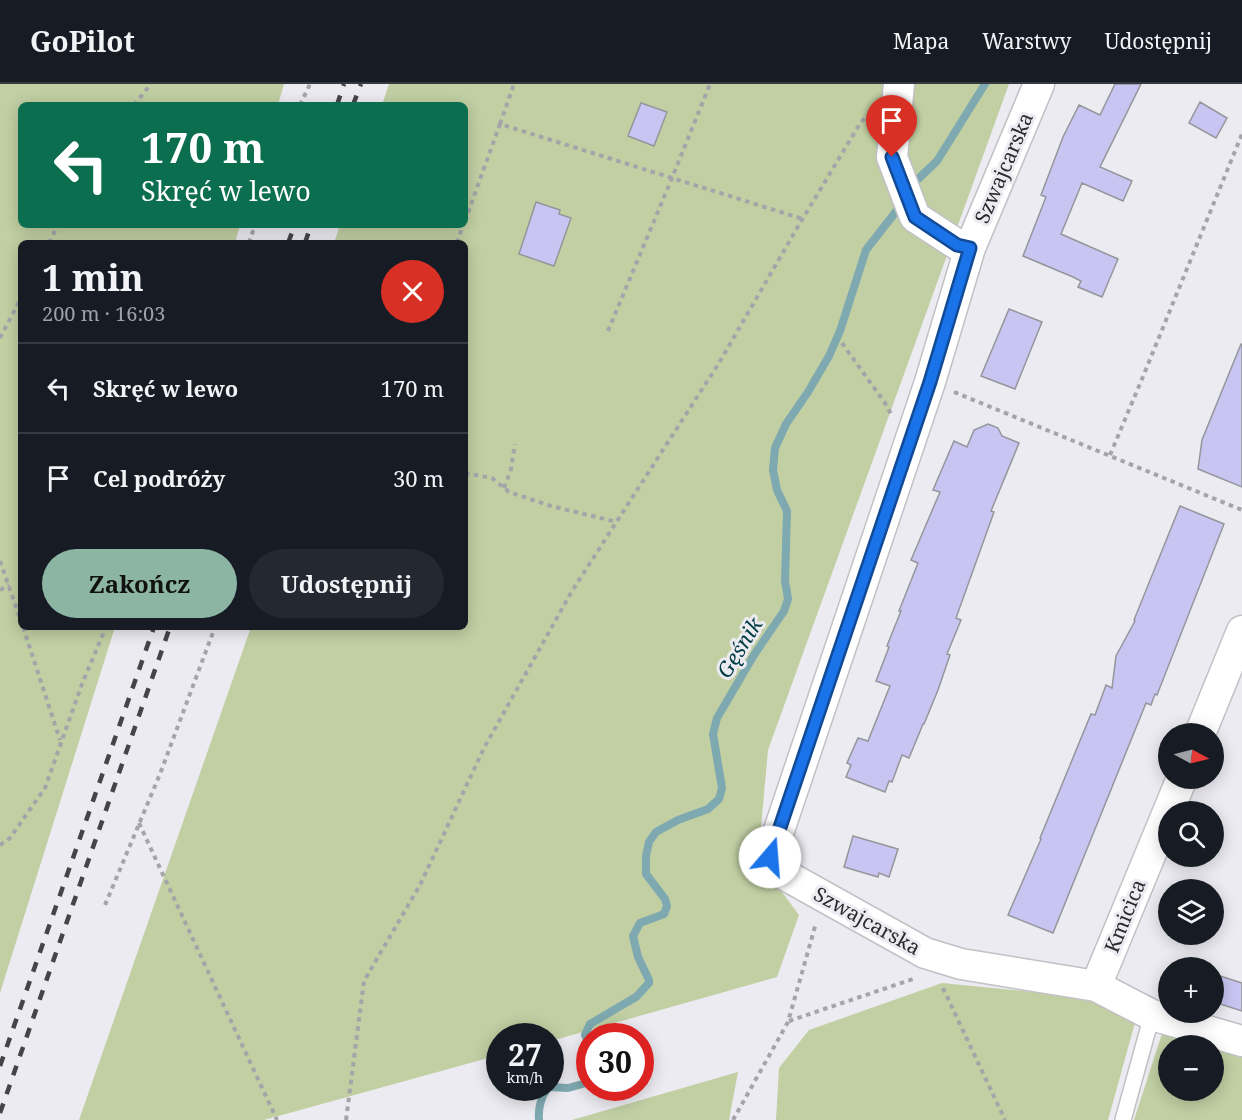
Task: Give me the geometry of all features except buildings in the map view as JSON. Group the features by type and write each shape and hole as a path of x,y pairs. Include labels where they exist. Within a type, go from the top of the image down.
{"street":[{"path":"899,84 892,157 915,217 957,245 970,248"},
{"name":"Szwajcarska","path":"1039,84 970,248 930,382 770,857 787,876 948,968 1096,986 1152,1015 1242,1041"},
{"path":"1204,723 1242,631"},
{"name":"Kmicica","path":"1096,986 1177,789"}],"lane":[{"path":"1123,1120 1152,1015"}],"path":[{"path":"136,102 151,84"},
{"path":"301,102 310,84"},
{"path":"468,212 514,84"},
{"path":"608,331 710,84"},
{"path":"346,1120 364,981 420,885 484,748 572,591 719,363 861,122 868,114"},
{"path":"500,124 803,219"},
{"path":"1110,456 1242,134"},
{"path":"0,338 18,304"},
{"path":"842,343 885,404"},
{"path":"930,382 1242,510"},
{"path":"504,488 511,469 515,444"},
{"path":"468,474 492,478 509,492 551,506 617,522"},
{"path":"0,561 18,612"},
{"path":"0,590 9,585"},
{"path":"24,630 60,742"},
{"path":"0,845 10,838 45,788 60,742 105,630"},
{"path":"105,905 215,630"},
{"path":"139,823 277,1120"},
{"path":"733,1120 789,1022 823,897"},
{"path":"789,1022 948,968 1005,1120"}],"green space":[{"path":"0,84 284,84 279,102 18,102 18,228 239,228 236,240 18,240 18,630 114,630 0,993"},
{"path":"389,84 1009,84 768,750 758,860 799,915 777,977 615,1023 576,1023 576,1034 564,1037 564,1023 486,1023 486,1059 264,1120 79,1120 250,630 468,630 468,240 335,240 339,228 468,228 468,102 383,102"},
{"path":"942,983 1084,997 1136,1019 1108,1120 776,1120 779,1068 809,1030"},
{"path":"1165,1023 1195,1023 1242,1037 1242,1120 1134,1120 1158,1046 1158,1101 1224,1101 1224,1035 1162,1035"},
{"path":"738,1072 729,1120 572,1120 638,1101 654,1101 654,1096"}],"waterway":[{"name":"Gęśnik","path":"913,187 916,181 937,161 985,84"},
{"name":"Gęśnik","path":"592,1023 636,997 649,983 638,957 633,936 640,923 664,914 667,906 665,899 646,874 649,842 656,832 678,820 708,809 719,799 722,788 713,734 717,718 754,655 784,611 788,599 785,581 787,511 777,490 773,470 775,448 786,424 829,356 840,331 866,250 901,205"},
{"name":"Gęśnik","path":"564,1088 576,1086"},
{"name":"Gęśnik","path":"539,1120 541,1101"}],"railway":[{"path":"338,102 344,84"},
{"path":"354,102 361,84"},
{"path":"289,240 294,228"},
{"path":"306,240 310,228"},
{"path":"0,1066 153,630"},
{"path":"0,1113 169,630"}],"route":[{"path":"770,857 930,382 970,248 957,245 915,217 892,157"}]}
